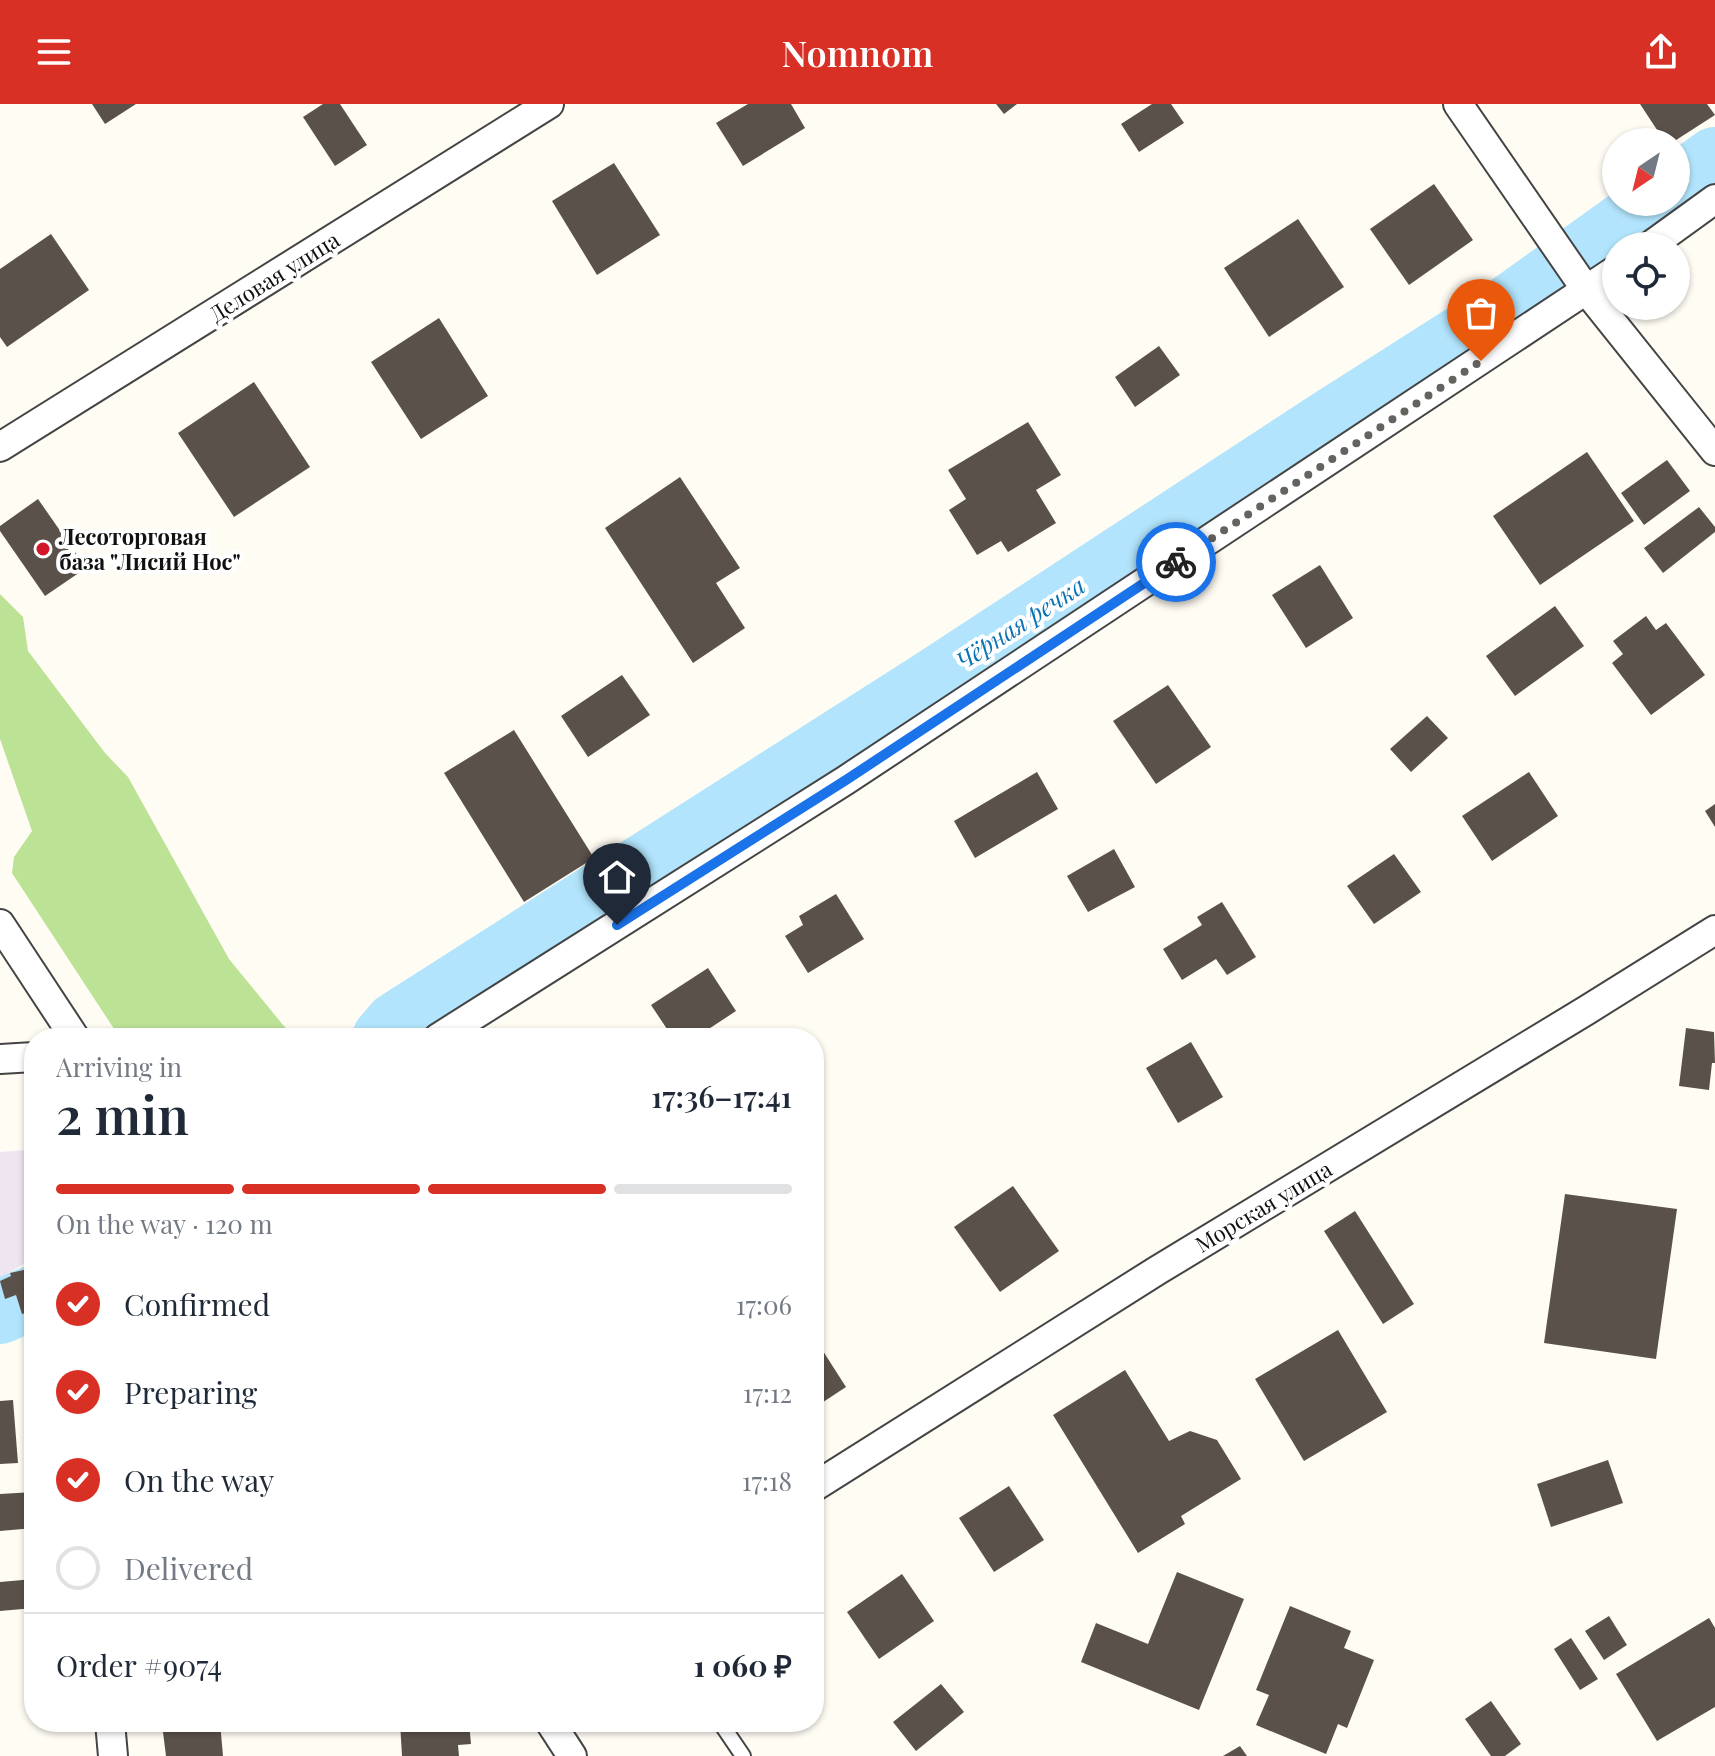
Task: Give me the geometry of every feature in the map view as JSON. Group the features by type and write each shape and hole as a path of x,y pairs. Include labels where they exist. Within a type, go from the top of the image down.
{"street":[{"name":"Деловая улица","path":"0,447 549,104"},
{"path":"1458,104 1587,291 1715,451"},
{"path":"1669,232 1715,199"},
{"path":"454,1028 846,780 1602,280"},
{"path":"0,924 68,1028"},
{"name":"Морская улица","path":"824,1481 1158,1270 1574,1019 1715,930"},
{"path":"0,1059 24,1058"},
{"path":"111,1732 113,1756"},
{"path":"556,1732 572,1756"}],"lane":[{"path":"727,1732 743,1756"}],"shaded area":[{"path":"24,1150 24,1264 0,1279 0,1152"}],"green space":[{"path":"0,594 23,617 28,651 105,753 128,777 229,959 286,1028 113,1028 12,873 14,857 32,831 0,739"}],"building":[{"path":"92,104 136,104 105,124"},
{"path":"323,104 340,104 367,145 335,166 303,117"},
{"path":"748,104 791,104 805,128 743,166 716,123"},
{"path":"996,104 1017,104 1004,114"},
{"path":"1152,104 1171,104 1184,123 1139,152 1121,124"},
{"path":"1640,104 1707,104 1715,115 1690,131 1690,128 1656,128"},
{"path":"614,163 660,235 597,275 552,201"},
{"path":"1434,184 1473,240 1409,285 1370,229"},
{"path":"1298,219 1344,287 1269,337 1224,268"},
{"path":"51,234 89,290 7,347 0,337 0,269"},
{"path":"439,318 488,396 421,439 371,362"},
{"path":"1159,346 1180,375 1135,407 1115,377"},
{"path":"254,382 310,467 234,517 178,433"},
{"path":"1028,422 1061,475 1036,490 1056,523 1008,552 1001,541 977,555 949,510 966,499 948,470"},
{"path":"1587,452 1634,521 1540,585 1493,516"},
{"path":"1667,460 1690,491 1644,525 1621,493"},
{"path":"680,477 740,568 716,583 745,628 693,663 605,528"},
{"name":"Лесоторговая база \"Лисий Нос\"","path":"38,499 86,568 45,596 0,531 0,526"},
{"path":"1699,507 1715,527 1715,532 1663,573 1644,548"},
{"path":"1320,565 1353,618 1306,648 1272,595"},
{"path":"1555,606 1584,646 1515,696 1486,656"},
{"path":"1646,616 1656,630 1666,623 1705,675 1651,715 1612,663 1623,654 1613,641"},
{"path":"622,675 650,715 588,757 561,716"},
{"path":"1168,685 1211,747 1156,784 1113,721"},
{"path":"1427,716 1448,738 1411,772 1390,749"},
{"path":"514,730 594,858 524,902 444,773"},
{"path":"1037,772 1058,809 975,858 954,821"},
{"path":"1529,772 1558,816 1492,861 1462,816"},
{"path":"1715,804 1715,827 1705,811"},
{"path":"1114,849 1135,887 1088,912 1067,876"},
{"path":"1394,854 1421,892 1374,924 1347,886"},
{"path":"836,894 864,939 808,973 785,936 803,925 799,916"},
{"path":"1222,902 1256,957 1227,975 1216,959 1182,980 1163,949 1202,925 1197,917"},
{"path":"708,968 736,1011 710,1028 666,1028 651,1005"},
{"path":"1686,1028 1714,1032 1715,1063 1712,1063 1709,1090 1679,1086"},
{"path":"1191,1042 1223,1097 1178,1123 1146,1068"},
{"path":"1013,1186 1059,1251 1000,1292 954,1227"},
{"path":"1565,1194 1677,1209 1656,1359 1544,1343"},
{"path":"1355,1211 1414,1304 1383,1324 1324,1231"},
{"path":"24,1270 24,1314 16,1295 5,1299 0,1281 11,1276 10,1273"},
{"path":"1338,1330 1387,1412 1304,1461 1255,1379"},
{"path":"824,1353 846,1387 824,1401"},
{"path":"1125,1370 1169,1441 1190,1431 1217,1440 1241,1479 1181,1516 1185,1524 1138,1553 1053,1415"},
{"path":"13,1400 18,1463 0,1464 0,1401"},
{"path":"1608,1460 1623,1503 1551,1527 1537,1484"},
{"path":"1009,1486 1044,1540 994,1572 959,1518"},
{"path":"24,1493 24,1529 0,1531 0,1494"},
{"path":"1177,1572 1244,1599 1199,1710 1081,1662 1096,1623 1148,1644"},
{"path":"902,1574 934,1621 879,1659 847,1612"},
{"path":"24,1580 24,1609 0,1611 0,1582"},
{"path":"1290,1606 1351,1631 1344,1648 1374,1660 1347,1728 1338,1724 1326,1754 1256,1725 1269,1695 1256,1690"},
{"path":"1609,1616 1627,1645 1604,1660 1585,1631"},
{"path":"1709,1618 1715,1628 1715,1707 1657,1741 1616,1674"},
{"path":"1571,1638 1598,1679 1580,1690 1554,1649"},
{"path":"941,1684 964,1712 916,1751 893,1722"},
{"path":"1491,1701 1521,1744 1505,1756 1491,1756 1465,1719"},
{"path":"163,1732 221,1732 223,1756 166,1756"},
{"path":"401,1732 470,1732 471,1744 458,1745 459,1756 402,1756"},
{"path":"1240,1746 1247,1756 1223,1756"}],"waterway":[{"name":"Чёрная речка","path":"1690,177 1715,159"},
{"name":"Чёрная речка","path":"393,1028 1506,309 1636,216"},
{"name":"Чёрная речка","path":"0,1312 24,1301"}],"way so far":[{"path":"1176,562 1481,361"}],"place":[{"name":"Лесоторговая база \"Лисий Нос\"","path":"43,549"}],"route":[{"path":"617,925 846,780 1176,562"}]}
